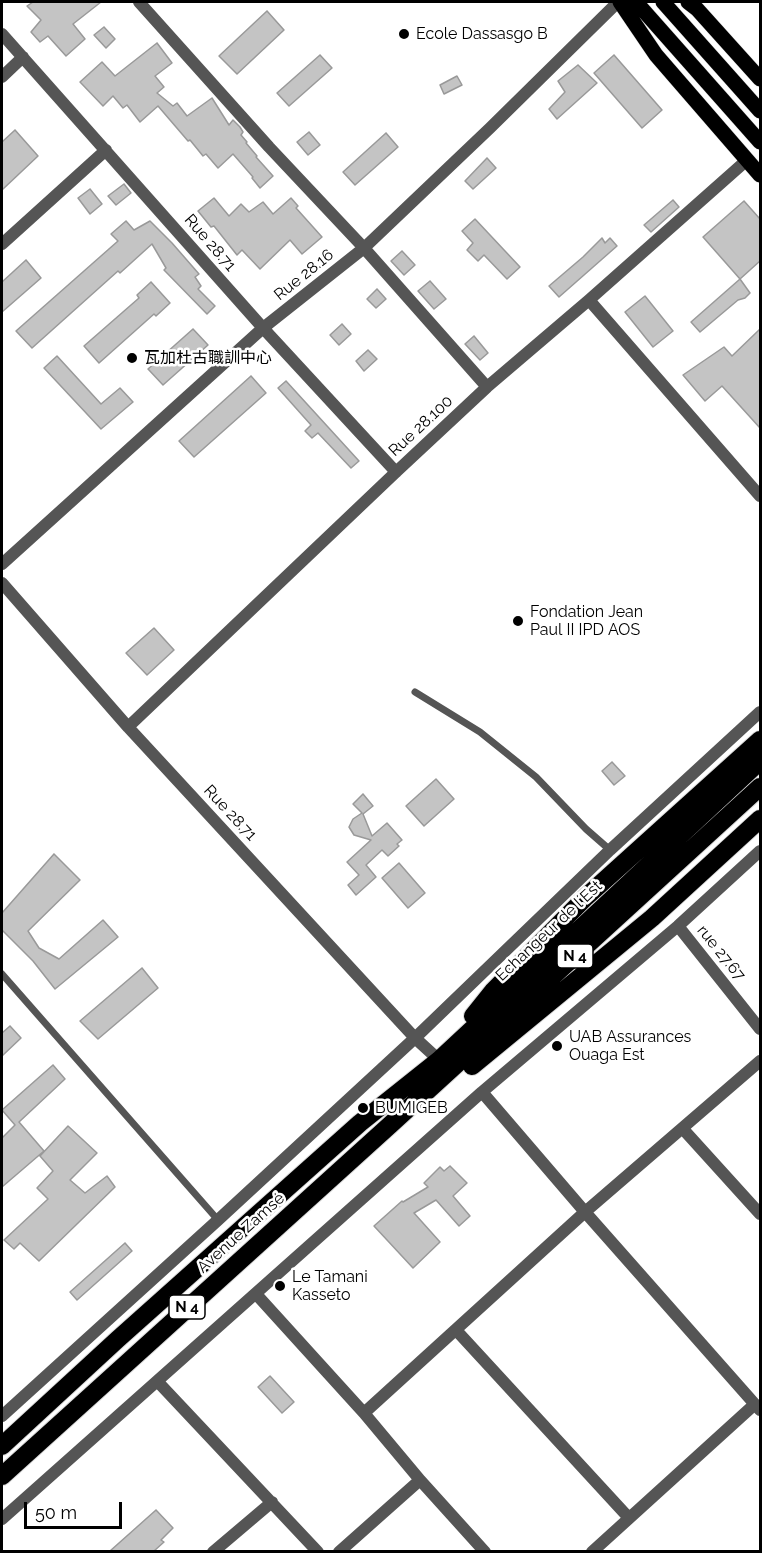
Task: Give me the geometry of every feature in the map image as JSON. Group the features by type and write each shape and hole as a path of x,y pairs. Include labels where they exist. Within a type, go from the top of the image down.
{"highway":[{"path":"439,1060 493,991 586,897 760,740"},
{"name":"Echangeur de l´Est","path":"360,1123 439,1060 760,761"},
{"name":"N 4","path":"390,1125 760,788"},
{"path":"390,1125 476,1063 579,979 652,918 760,819"},
{"name":"Avenue Zamsé","path":"2,1446 360,1123"},
{"name":"Avenue Zamsé","path":"2,1476 390,1125"}],"main road":[{"path":"619,2 656,55 760,175"},
{"path":"636,2 760,142"},
{"path":"663,2 760,111"},
{"path":"692,4 760,79"}],"street":[{"path":"139,2 269,147 364,248 487,387"},
{"name":"Rue 28.16","path":"2,564 263,328 364,248 619,2"},
{"name":"Rue 28.71","path":"2,33 263,328 396,472"},
{"path":"2,77 23,57"},
{"path":"2,244 106,150"},
{"name":"Rue 28.100","path":"128,727 487,387 747,160"},
{"path":"589,300 760,496"},
{"name":"Rue 28.71","path":"2,583 128,727 415,1038 439,1060"},
{"path":"2,1416 415,1038 610,850 760,712"},
{"path":"2,1520 482,1092 678,926 760,851"},
{"name":"rue 27.67","path":"678,926 760,1029"},
{"path":"364,1413 585,1212 760,1061"},
{"path":"482,1092 758,1407 592,1551"},
{"path":"683,1129 760,1214"},
{"path":"256,1294 485,1551"},
{"path":"456,1330 629,1518"},
{"path":"158,1382 318,1551"},
{"path":"339,1551 420,1480"},
{"path":"213,1551 272,1502"}],"lane":[{"path":"415,692 490,739 536,777 586,830 610,850"},
{"path":"2,974 218,1220"}],"building":[{"path":"33,2 101,2 73,24 85,39 66,56 48,36 40,42 31,32 41,20 27,6"},
{"path":"267,11 284,30 237,74 219,56"},
{"path":"104,27 115,39 106,48 94,35"},
{"path":"157,43 172,63 155,76 164,87 157,93 173,106 177,103 187,116 212,98 229,125 233,120 240,127 243,132 241,135 246,143 273,176 260,188 233,154 218,168 206,154 203,156 158,106 140,122 127,105 123,108 113,96 103,106 80,82 102,62 115,76"},
{"path":"320,55 332,68 289,106 277,93"},
{"path":"614,55 662,110 642,128 594,73"},
{"path":"578,65 597,83 557,119 549,109 565,92 558,81"},
{"path":"457,76 462,85 444,94 440,85"},
{"path":"15,130 38,156 2,190 2,142"},
{"path":"309,132 320,145 308,155 297,142"},
{"path":"386,133 398,147 355,185 343,172"},
{"path":"487,158 496,168 473,189 465,181"},
{"path":"124,184 131,193 116,205 108,196"},
{"path":"90,189 102,204 90,214 78,198"},
{"path":"214,198 229,216 241,204 249,212 263,202 273,214 291,198 298,206 296,208 322,237 302,254 290,240 260,269 242,250 237,255 214,226 211,227 198,211"},
{"path":"673,200 679,207 651,232 644,225"},
{"path":"744,201 760,219 760,261 740,279 703,237"},
{"path":"475,219 520,267 507,279 484,255 478,261 467,250 473,243 462,231"},
{"path":"126,221 134,230 150,221 199,274 195,277 201,286 198,289 215,306 207,314 164,270 166,268 152,244 120,273 118,271 32,348 16,331 118,241 111,234"},
{"path":"602,238 605,243 610,238 617,246 559,297 549,286"},
{"path":"402,251 415,265 404,275 391,261"},
{"path":"26,260 41,278 2,312 2,282"},
{"path":"740,279 750,293 738,300 700,332 691,322"},
{"path":"430,281 446,299 434,309 418,291"},
{"path":"151,282 170,303 156,316 154,314 99,363 84,346 139,298 137,295"},
{"path":"377,289 386,299 376,308 367,299"},
{"path":"645,296 673,331 653,347 625,312"},
{"path":"342,324 351,334 339,345 330,335"},
{"path":"193,329 208,345 163,385 148,369"},
{"path":"760,329 760,428 722,386 705,401 683,375 724,347 732,356"},
{"path":"474,336 488,353 480,360 465,344"},
{"path":"368,350 377,359 364,371 356,361"},
{"path":"57,356 101,404 120,388 133,402 101,429 44,368"},
{"path":"251,376 266,393 194,457 179,441"},
{"path":"286,381 359,461 351,468 318,433 312,438 305,431 311,425 278,388"},
{"path":"154,628 174,650 147,675 126,653"},
{"path":"612,762 625,776 614,785 602,771"},
{"path":"436,779 454,799 424,826 406,806"},
{"path":"363,794 373,806 363,814 372,836 387,823 402,840 388,856 382,850 366,865 376,877 356,895 348,885 359,875 347,862 371,840 354,835 349,827 353,819 362,813 353,804"},
{"path":"54,854 80,880 28,931 39,948 59,959 103,920 118,937 55,989 33,961 2,930 2,913"},
{"path":"399,863 425,893 408,908 382,878"},
{"path":"142,968 158,988 98,1039 80,1021"},
{"path":"10,1026 21,1038 2,1056 2,1033"},
{"path":"53,1065 65,1079 19,1122 44,1151 2,1187 2,1138 15,1125 2,1110"},
{"path":"68,1126 97,1153 70,1180 85,1193 107,1176 115,1187 39,1261 20,1243 14,1249 4,1240 48,1199 37,1188 53,1171 40,1156"},
{"path":"450,1166 467,1183 453,1196 470,1216 459,1226 436,1200 414,1213 440,1242 413,1268 374,1226 402,1201 428,1187 424,1183 440,1167 444,1171"},
{"path":"125,1243 132,1251 77,1300 70,1292"},
{"path":"270,1376 294,1402 282,1413 258,1387"},
{"path":"156,1510 173,1528 161,1540 164,1542 154,1551 110,1551"}],"place":[{"name":"Ecole Dassasgo B","path":"404,34"},
{"name":"瓦加杜古職訓中心","path":"132,358"},
{"name":"Fondation Jean Paul II IPD AOS","path":"518,621"},
{"name":"UAB Assurances Ouaga Est","path":"557,1046"},
{"name":"BUMIGEB","path":"363,1108"},
{"name":"Le Tamani Kasseto","path":"280,1286"}]}
